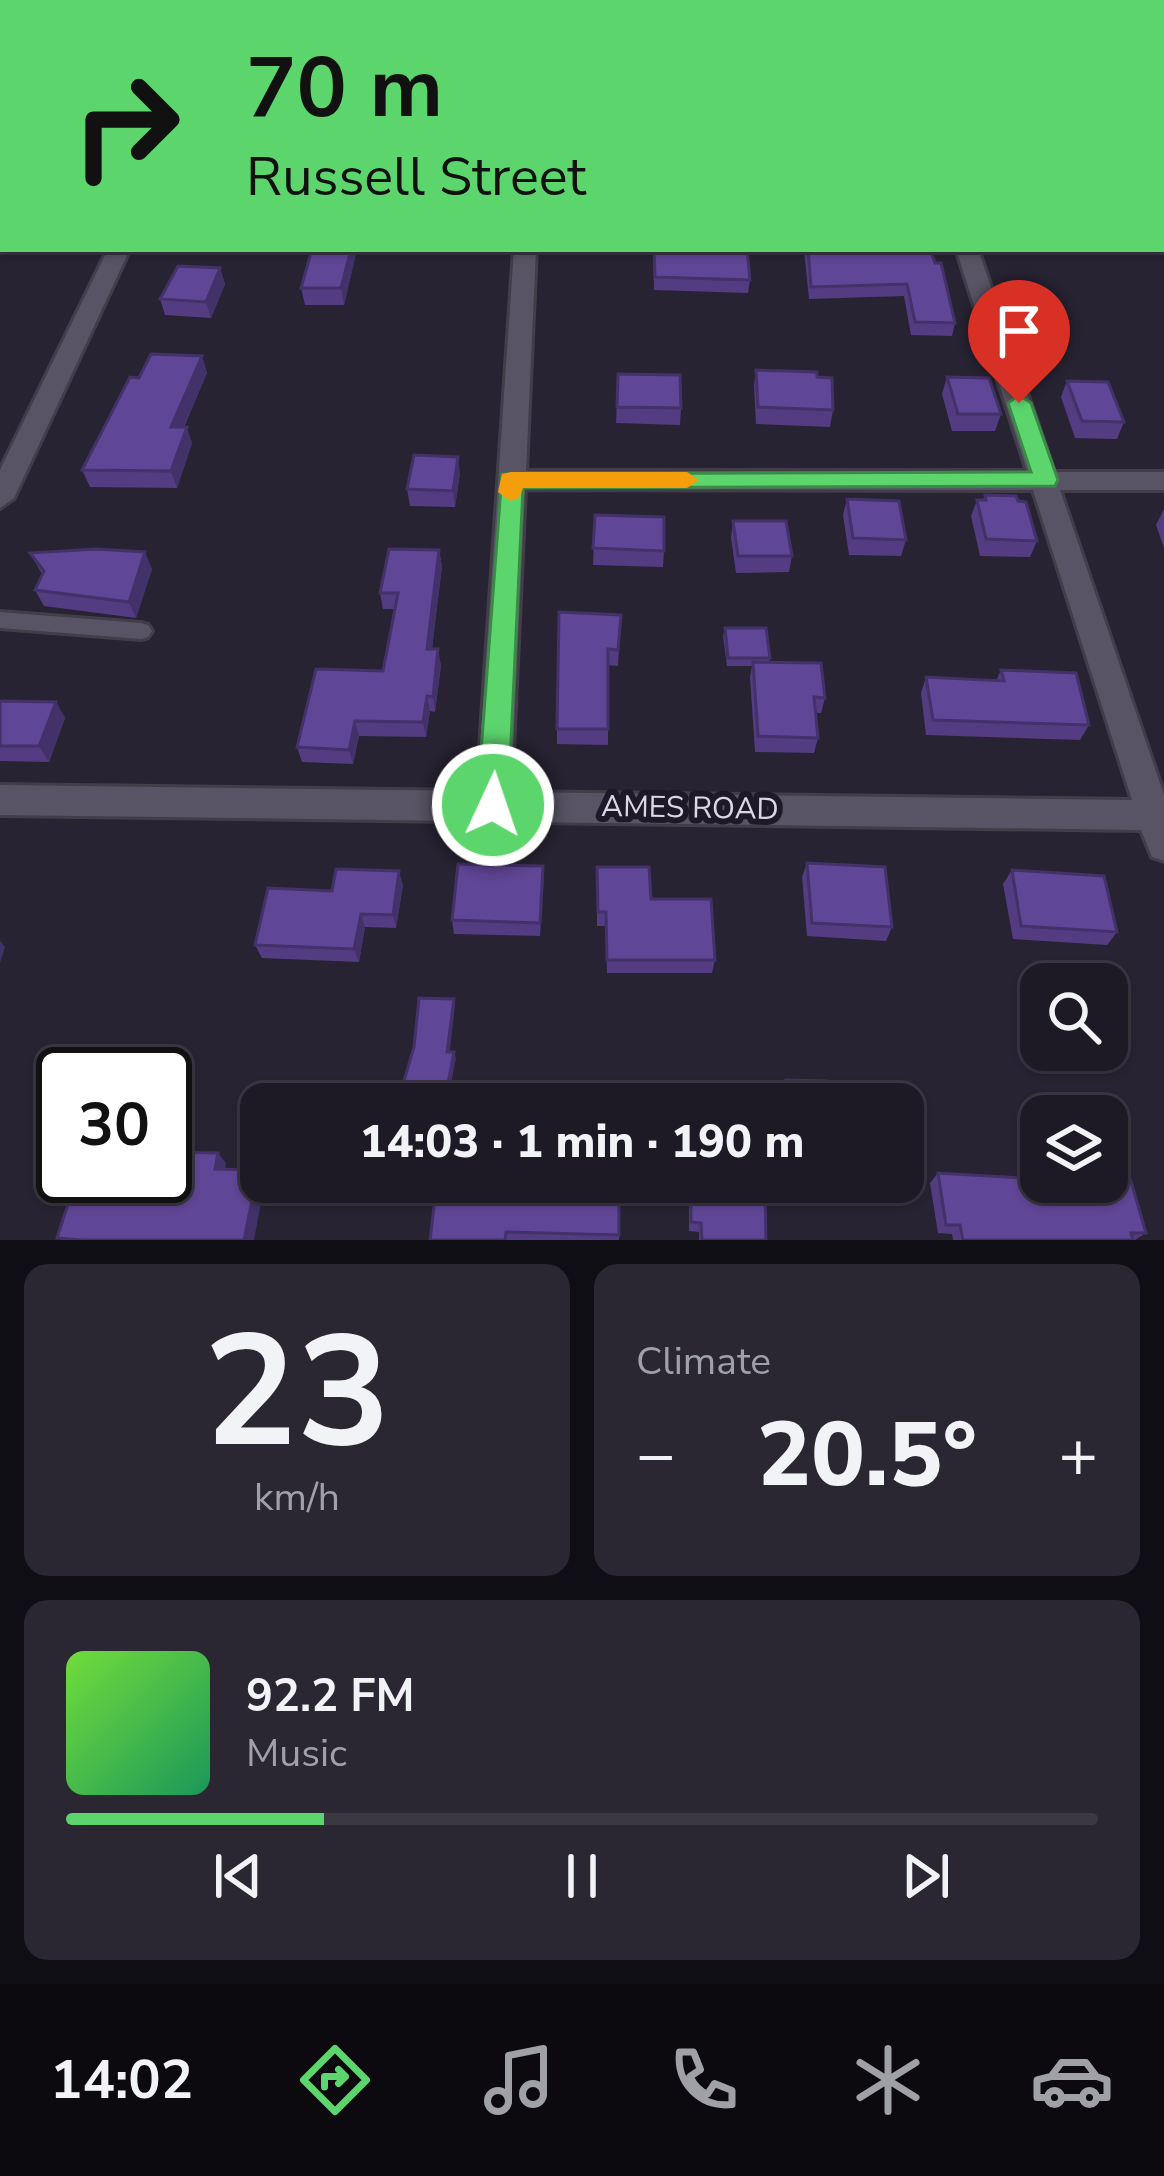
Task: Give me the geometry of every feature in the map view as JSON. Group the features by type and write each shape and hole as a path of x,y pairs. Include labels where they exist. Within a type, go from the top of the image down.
{"street":[{"path":"0,498 7,470 117,252"},
{"path":"493,805 525,252"},
{"path":"968,252 1160,825"},
{"path":"511,480 1164,481"},
{"name":"AMES ROAD","path":"0,800 493,805 1160,825"}],"lane":[{"path":"0,620 141,631"}],"building":[{"path":"311,252 350,252 341,288 301,288"},
{"path":"654,252 747,252 750,280 655,277"},
{"path":"808,252 931,252 935,263 941,263 955,323 915,322 907,284 811,287"},
{"path":"178,266 220,268 206,302 160,299"},
{"path":"151,354 202,356 171,427 187,427 171,471 82,470 130,377 139,378"},
{"path":"756,370 817,372 817,377 832,378 833,410 758,407"},
{"path":"618,374 680,375 681,408 617,407"},
{"path":"947,377 989,378 1001,414 958,414"},
{"path":"1067,381 1108,382 1124,422 1082,421"},
{"path":"414,455 458,457 453,491 407,489"},
{"path":"985,495 1016,496 1026,502 1037,541 986,539 977,500 986,500"},
{"path":"847,499 899,501 906,540 853,538"},
{"path":"595,515 664,517 664,551 593,548"},
{"path":"733,521 786,521 792,556 738,556"},
{"path":"389,549 439,550 427,649 438,649 433,697 427,696 423,722 355,721 349,750 297,747 316,669 383,671 398,593 380,593"},
{"path":"145,552 129,602 35,590 44,571 30,553"},
{"path":"559,612 621,615 618,650 608,649 608,729 557,729"},
{"path":"725,628 766,628 770,658 728,658"},
{"path":"753,662 821,663 825,698 814,697 818,738 758,736"},
{"path":"1001,670 1076,673 1089,725 933,720 926,677 1004,681"},
{"path":"0,701 56,702 39,746 0,746"},
{"path":"807,863 885,867 892,927 812,923"},
{"path":"458,864 543,866 540,923 452,920"},
{"path":"597,867 649,867 651,899 711,899 715,960 607,960 606,912 598,912"},
{"path":"336,869 399,871 393,915 361,914 354,949 255,945 268,888 332,891"},
{"path":"1012,870 1104,876 1117,932 1021,926"},
{"path":"419,998 454,999 447,1052 454,1052 448,1083 403,1083 414,1047"},
{"path":"786,1080 826,1083 786,1083"},
{"path":"192,1153 218,1153 215,1169 240,1170 240,1203 251,1203 244,1240 57,1238 68,1203 192,1203"},
{"path":"1128,1171 1146,1233 1131,1233 1133,1240 963,1240 960,1225 946,1225 938,1173 1020,1178 1020,1203 1128,1203"},
{"path":"434,1203 619,1203 619,1235 506,1232 505,1240 430,1240"},
{"path":"691,1203 765,1203 766,1240 702,1240 701,1223 691,1222"}],"slow traffic":[{"path":"510,492 511,480 687,480"}],"route":[{"path":"493,805 511,480 1046,480 1019,403"}]}
